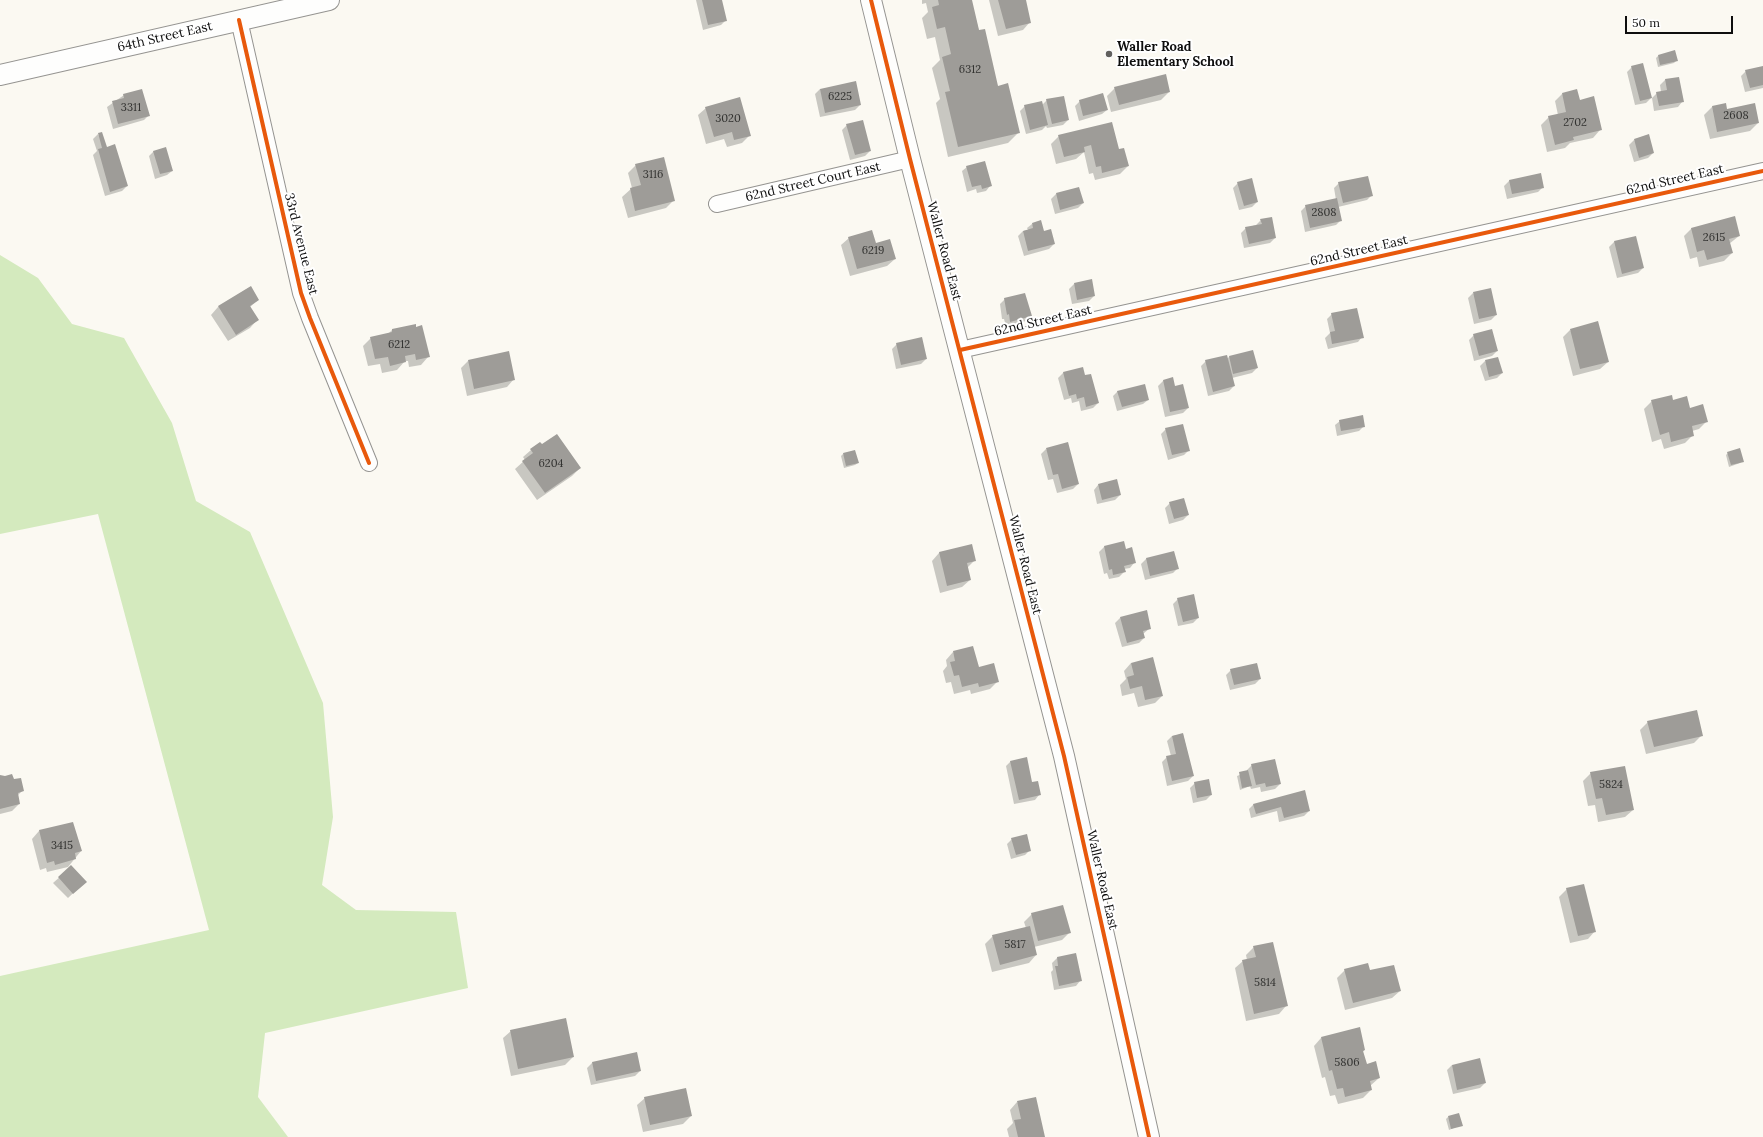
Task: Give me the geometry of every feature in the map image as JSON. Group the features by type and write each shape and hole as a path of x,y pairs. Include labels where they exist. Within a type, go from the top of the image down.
{"street":[{"name":"64th Street East","path":"0,75 329,0"},
{"name":"Waller Road East","path":"871,0 910,159 1064,756 1150,1137"},
{"name":"33rd Avenue East","path":"239,20 301,293 369,463"},
{"name":"62nd Street Court East","path":"717,204 910,159"},
{"name":"62nd Street East","path":"960,350 1763,171"}],"green space":[{"path":"0,255 38,278 72,324 124,338 172,423 196,501 250,532 323,703 333,817 322,885 356,910 456,912 468,988 265,1033 258,1097 288,1137 0,1137 0,976 209,930 98,514 0,534"}],"building":[{"path":"702,0 722,0 727,21 708,25"},
{"path":"938,0 972,0 979,30 985,29 998,86 1008,83 1020,133 958,147 945,92 950,91 942,57 951,54 945,27 937,29 932,7 939,5"},
{"path":"998,0 1026,0 1031,23 1006,29"},
{"path":"1675,50 1678,61 1660,65 1658,55"},
{"path":"1643,63 1652,98 1640,101 1631,66"},
{"path":"1763,66 1763,85 1750,88 1745,70"},
{"path":"1166,74 1170,92 1119,105 1114,87"},
{"path":"1679,77 1684,102 1659,106 1656,92 1667,90 1665,79"},
{"path":"856,81 861,105 825,113 820,89"},
{"path":"142,89 150,116 118,124 112,101 124,98 123,94"},
{"path":"1577,89 1580,100 1594,96 1602,130 1573,137 1574,140 1555,145 1548,116 1566,112 1562,93"},
{"path":"1103,93 1108,110 1083,116 1079,100"},
{"path":"1064,96 1069,120 1052,124 1046,99"},
{"path":"740,97 751,136 734,140 732,132 714,137 705,107"},
{"path":"1042,101 1048,125 1030,130 1024,105"},
{"path":"1726,103 1727,109 1755,103 1759,123 1717,132 1712,106"},
{"path":"863,120 871,151 855,155 846,124"},
{"path":"1112,122 1119,149 1124,148 1129,166 1102,173 1101,166 1096,167 1091,145 1084,147 1085,152 1064,157 1058,135"},
{"path":"102,132 107,147 115,144 128,186 110,192 98,149 102,148 98,133"},
{"path":"1649,134 1654,153 1639,158 1634,139"},
{"path":"166,147 173,171 160,174 153,151"},
{"path":"664,157 675,201 635,211 630,188 641,185 635,164"},
{"path":"985,161 992,186 982,189 981,185 972,187 966,166"},
{"path":"1541,173 1544,188 1512,194 1509,180"},
{"path":"1368,176 1373,196 1343,203 1338,182"},
{"path":"1252,178 1258,202 1244,206 1237,182"},
{"path":"1079,187 1084,203 1060,210 1056,193"},
{"path":"1337,198 1342,221 1310,228 1305,205"},
{"path":"1735,216 1740,236 1729,239 1733,253 1707,260 1704,250 1697,252 1691,228"},
{"path":"1272,217 1276,238 1249,244 1245,227 1262,224 1260,219"},
{"path":"1041,220 1044,231 1051,229 1055,244 1028,251 1023,231 1033,228 1032,223"},
{"path":"872,230 876,243 890,239 896,259 857,269 848,237"},
{"path":"1636,236 1644,268 1622,274 1614,241"},
{"path":"1092,279 1095,296 1077,300 1074,283"},
{"path":"251,286 259,300 250,306 259,320 236,335 218,306"},
{"path":"1491,288 1497,315 1479,319 1473,292"},
{"path":"1025,293 1032,316 1010,322 1009,314 1007,315 1004,298"},
{"path":"1357,308 1364,338 1332,344 1330,332 1335,331 1331,313"},
{"path":"1598,321 1609,362 1580,369 1570,329"},
{"path":"416,324 416,327 422,325 430,357 416,360 415,354 405,356 406,362 390,366 388,357 375,359 370,337 392,332 392,329"},
{"path":"1492,329 1498,351 1479,356 1473,334"},
{"path":"922,337 927,359 901,365 896,343"},
{"path":"1253,350 1258,368 1233,374 1229,356"},
{"path":"509,351 515,380 474,389 468,360"},
{"path":"1227,355 1235,386 1213,392 1205,360"},
{"path":"1498,357 1503,373 1489,377 1485,360"},
{"path":"1083,367 1085,375 1091,374 1099,403 1086,407 1084,397 1077,399 1076,394 1069,396 1063,372"},
{"path":"1173,377 1175,386 1183,384 1189,408 1170,412 1163,380"},
{"path":"1145,384 1149,400 1122,407 1117,391"},
{"path":"1672,395 1673,400 1687,396 1690,408 1703,404 1708,422 1692,426 1694,436 1671,442 1669,432 1660,435 1651,400"},
{"path":"1363,415 1365,427 1341,431 1339,420"},
{"path":"1183,424 1190,451 1172,455 1165,428"},
{"path":"557,434 581,468 545,493 522,461 533,453 530,449 540,442 542,444"},
{"path":"1068,442 1079,484 1062,489 1058,474 1053,475 1046,448"},
{"path":"1740,448 1744,462 1731,465 1727,452"},
{"path":"855,450 859,463 846,466 843,453"},
{"path":"1117,479 1121,495 1102,500 1098,484"},
{"path":"1184,498 1189,515 1174,519 1169,502"},
{"path":"1124,541 1126,549 1132,547 1136,563 1124,566 1126,572 1113,575 1112,569 1109,570 1104,546"},
{"path":"972,544 976,561 967,563 971,580 947,586 939,552"},
{"path":"1174,551 1179,569 1150,576 1146,558"},
{"path":"1194,594 1199,618 1183,622 1177,598"},
{"path":"1147,610 1151,629 1143,631 1145,638 1127,643 1120,617"},
{"path":"973,646 979,667 994,663 999,682 979,687 978,683 962,687 959,675 954,676 950,662 955,661 953,651"},
{"path":"1153,657 1163,696 1145,700 1142,686 1130,689 1127,677 1134,675 1131,663"},
{"path":"1257,663 1261,679 1234,685 1230,669"},
{"path":"1697,710 1703,736 1654,747 1647,721"},
{"path":"1183,733 1194,776 1172,781 1166,756 1176,754 1172,736"},
{"path":"1027,757 1032,782 1038,781 1041,795 1019,800 1010,761"},
{"path":"1275,759 1281,784 1266,787 1265,783 1256,785 1251,764"},
{"path":"1625,766 1634,810 1606,815 1602,798 1596,799 1590,772"},
{"path":"1248,770 1252,786 1242,788 1239,772"},
{"path":"12,774 14,779 21,778 24,791 18,793 20,804 0,809 0,775 5,776"},
{"path":"1209,779 1212,795 1197,798 1194,782"},
{"path":"1305,790 1310,811 1284,818 1281,807 1256,814 1253,804"},
{"path":"73,822 82,851 75,853 76,859 55,865 54,861 47,863 39,830"},
{"path":"1027,834 1031,851 1016,855 1011,838"},
{"path":"71,865 87,882 73,894 58,877"},
{"path":"1584,884 1596,932 1578,936 1566,888"},
{"path":"1063,905 1071,933 1038,941 1031,913"},
{"path":"1030,926 1037,955 1000,965 992,935"},
{"path":"1273,942 1288,1006 1254,1014 1242,960 1256,957 1253,946"},
{"path":"1076,953 1082,981 1059,986 1055,966 1058,966 1057,957"},
{"path":"1368,963 1370,970 1394,965 1401,991 1353,1003 1344,969"},
{"path":"566,1018 574,1057 518,1069 510,1030"},
{"path":"1360,1027 1365,1050 1363,1051 1367,1064 1376,1061 1380,1078 1370,1081 1372,1090 1345,1097 1343,1088 1337,1089 1332,1070 1329,1071 1321,1037"},
{"path":"637,1052 641,1071 596,1081 592,1062"},
{"path":"1480,1058 1486,1083 1457,1090 1452,1065"},
{"path":"686,1088 692,1116 650,1125 644,1097"},
{"path":"1036,1097 1045,1137 1018,1137 1014,1120 1021,1119 1017,1101"},
{"path":"1459,1113 1463,1126 1451,1129 1448,1116"}],"cycle path":[{"path":"871,0 910,159 1064,756 1149,1137"},
{"path":"239,20 301,293 369,463"},
{"path":"960,350 1763,171"}],"place":[{"name":"Waller Road Elementary School","path":"1109,54"}]}
